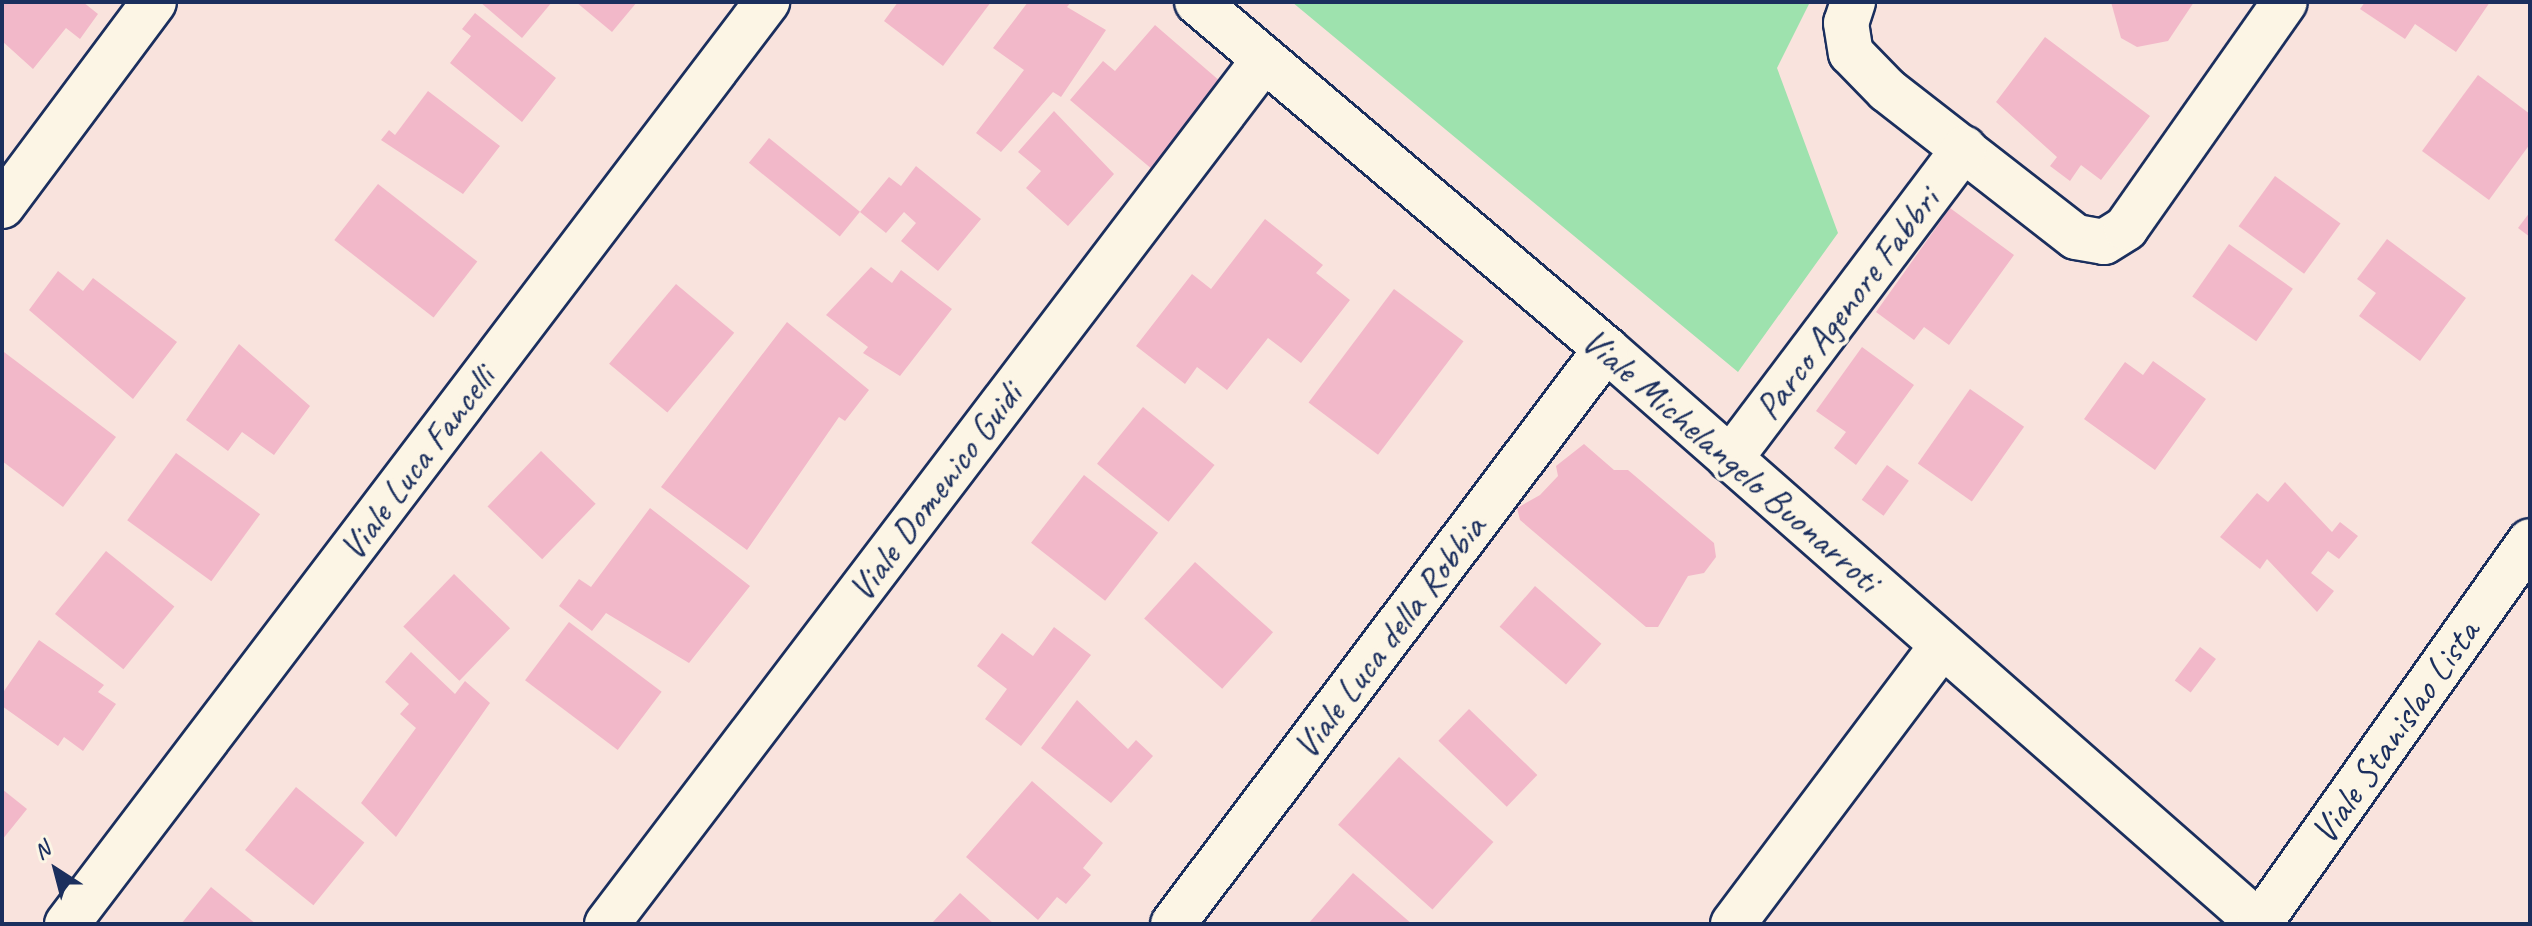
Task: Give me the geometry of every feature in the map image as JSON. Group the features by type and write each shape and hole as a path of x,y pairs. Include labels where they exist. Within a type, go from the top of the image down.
{"street":[{"path":"2,206 154,2"},
{"name":"Viale Luca Fancelli","path":"67,924 767,2"},
{"name":"Parco Agenore Fabbri","path":"1853,2 1846,23 1851,53 1887,90 2076,237 2104,242 2126,228 2285,2"},
{"name":"Viale Michelangelo Buonarroti","path":"1204,5 1263,61 1606,349 2259,924"},
{"name":"Viale Domenico Guidi","path":"607,924 1263,61"},
{"name":"Parco Agenore Fabbri","path":"1730,459 1964,148"},
{"name":"Viale Luca della Robbia","path":"1173,924 1606,349"},
{"name":"Viale Stanislao Lista","path":"2259,924 2530,541"},
{"path":"1733,924 1942,646"}],"green space":[{"path":"1292,2 1810,2 1777,68 1838,233 1738,372"}],"building":[{"path":"2,2 83,2 98,14 80,39 66,28 33,69 2,41"},
{"path":"480,2 552,2 522,38"},
{"path":"576,2 637,2 612,32"},
{"path":"898,2 991,2 943,66 884,21"},
{"path":"1028,2 1071,2 1067,7 1106,30 1061,97 1053,92 1001,152 976,133 1024,70 993,48"},
{"path":"2111,2 2194,2 2168,41 2137,47 2121,38"},
{"path":"2365,2 2490,2 2456,52 2415,24 2405,39 2360,9"},
{"path":"475,13 556,78 522,122 450,63 471,36 462,29"},
{"path":"1155,25 1221,82 1153,170 1070,100 1103,61 1115,71"},
{"path":"2045,37 2150,116 2101,180 2081,165 2070,181 2050,166 2057,157 1996,102"},
{"path":"2478,75 2530,114 2530,144 2489,200 2422,151"},
{"path":"428,91 500,146 463,194 381,140 389,130 395,135"},
{"path":"1054,111 1114,174 1068,226 1026,188 1041,171 1018,152"},
{"path":"769,138 860,212 840,236 749,163"},
{"path":"916,166 981,219 938,271 901,241 916,223 904,212 886,233 860,212 889,177 901,186"},
{"path":"2275,176 2341,224 2304,274 2239,226"},
{"path":"378,184 477,262 434,318 334,240"},
{"path":"1950,208 2014,255 1949,345 1924,327 1914,340 1876,312"},
{"path":"2530,212 2530,237 2518,228"},
{"path":"1265,219 1323,265 1316,273 1350,300 1301,363 1268,338 1227,390 1197,367 1185,384 1136,346 1192,274 1211,289"},
{"path":"2387,239 2466,298 2420,361 2359,316 2376,293 2357,279"},
{"path":"2229,244 2293,289 2256,341 2192,296"},
{"path":"871,267 892,283 901,270 952,309 900,376 863,353 868,347 826,315"},
{"path":"58,271 83,291 93,278 177,342 133,399 29,310"},
{"path":"676,284 734,333 667,413 609,364"},
{"path":"1394,289 1463,341 1378,455 1309,402"},
{"path":"787,322 869,390 845,421 839,417 747,550 661,487"},
{"path":"239,344 310,406 274,455 242,432 228,451 186,420"},
{"path":"1862,347 1914,385 1856,465 1834,448 1846,432 1816,411"},
{"path":"4,352 116,437 63,507 2,461"},
{"path":"2153,361 2206,399 2155,470 2084,419 2125,362 2143,375"},
{"path":"1970,389 2024,427 1972,501 1918,464"},
{"path":"1143,407 1214,465 1169,522 1097,464"},
{"path":"1584,444 1614,470 1628,470 1714,543 1716,557 1704,573 1688,576 1658,627 1646,627 1520,520 1517,508 1540,495 1558,476 1556,466"},
{"path":"541,451 596,504 542,559 488,506"},
{"path":"176,453 260,514 211,581 127,520"},
{"path":"1887,465 1909,481 1884,516 1862,500"},
{"path":"1084,475 1158,533 1105,601 1031,543"},
{"path":"2285,482 2332,532 2340,522 2358,536 2339,559 2328,551 2311,573 2334,591 2317,612 2267,559 2260,569 2220,537 2257,493 2268,502"},
{"path":"650,508 750,586 689,663 606,613 592,631 559,606 579,579 591,587"},
{"path":"106,551 174,606 123,669 55,614"},
{"path":"1195,562 1273,632 1222,689 1144,618"},
{"path":"454,574 510,628 459,681 403,627"},
{"path":"1535,586 1601,644 1566,684 1500,627"},
{"path":"569,622 662,692 618,750 525,680"},
{"path":"1054,627 1091,655 1021,746 985,719 1007,689 977,666 1002,633 1033,656"},
{"path":"39,640 104,685 98,692 116,704 83,751 64,737 58,746 2,706 2,694"},
{"path":"2200,647 2216,659 2191,693 2175,681"},
{"path":"411,652 455,694 465,681 490,703 396,837 361,803 416,728 400,714 409,704 385,682"},
{"path":"1077,700 1128,749 1136,740 1153,756 1111,803 1041,748"},
{"path":"1469,709 1537,775 1507,807 1438,741"},
{"path":"1399,757 1493,842 1432,910 1338,825"},
{"path":"1032,781 1103,843 1083,868 1091,875 1066,904 1057,897 1038,920 966,857"},
{"path":"296,787 364,842 313,905 245,850"},
{"path":"2,789 27,809 2,840"},
{"path":"1353,873 1412,924 1308,924"},
{"path":"211,887 256,924 181,924"},
{"path":"960,893 994,924 931,924"}]}
